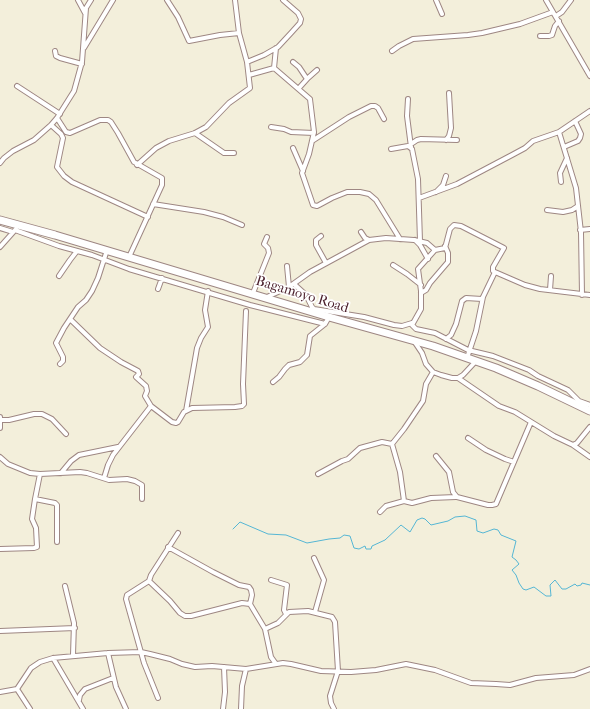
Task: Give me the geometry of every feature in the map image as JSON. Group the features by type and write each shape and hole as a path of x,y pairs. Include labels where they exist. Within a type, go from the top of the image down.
{"highway":[{"name":"Bagamoyo Road","path":"0,220 15,229 107,250 267,297 328,317 467,354 476,361 538,386 590,411"}],"street":[{"path":"78,0 85,13"},
{"path":"0,163 13,151 34,140 52,126 74,91 82,64 85,13 91,0"},
{"path":"84,48 113,0"},
{"path":"168,0 189,41 220,34 239,33"},
{"path":"137,165 156,148 169,141 195,133 206,127 230,103 251,87 239,33 235,0"},
{"path":"246,62 264,55 276,48 292,34 300,23 300,17 294,9 283,0"},
{"path":"436,0 442,14"},
{"path":"546,0 590,76"},
{"path":"392,51 413,39 468,35 520,24 562,12 571,0"},
{"path":"540,36 551,36 554,26 559,21"},
{"path":"274,68 276,48"},
{"path":"55,51 57,57 82,64"},
{"path":"293,62 299,67 307,79"},
{"path":"249,75 274,68"},
{"path":"274,68 299,88 311,100 314,133 302,174 314,206 323,204 343,193 360,192 369,194 376,200 400,238"},
{"path":"299,88 317,70"},
{"path":"16,86 60,114"},
{"path":"446,140 449,136 451,128 449,93"},
{"path":"408,99 407,116 411,146 418,176 420,241"},
{"path":"312,141 349,117 371,106 378,108 384,119"},
{"path":"419,198 457,184 525,148 533,141 559,132 590,112"},
{"path":"57,118 66,132 70,132 100,120 108,120 111,122 131,158 137,165 162,178 162,184 129,257"},
{"path":"564,147 578,141 580,138 575,121"},
{"path":"52,126 61,134 63,138 57,167 64,176 72,182 148,217"},
{"path":"271,127 284,129 290,132 314,133"},
{"path":"559,132 576,188 580,230 582,295"},
{"path":"195,133 224,153 234,153"},
{"path":"391,149 411,146 417,140 422,139 457,140"},
{"path":"293,148 303,171"},
{"path":"561,182 560,173 567,158"},
{"path":"435,193 443,185 446,176"},
{"path":"153,204 204,212 224,217 242,225"},
{"path":"547,210 563,212 572,210 578,206"},
{"path":"421,294 426,290 448,262 448,253 445,246 450,229 452,226 457,225 503,247 504,250 493,267 493,271 524,285 590,296"},
{"path":"0,228 15,229 38,239 104,259 129,269 208,291 247,304 325,324"},
{"path":"0,247 15,229"},
{"path":"580,230 590,229"},
{"path":"361,232 365,238 369,240"},
{"path":"321,236 316,240 316,245 326,263"},
{"path":"254,294 269,253 264,244 267,237"},
{"path":"267,297 289,287 326,263 369,240 400,238 414,240 427,243 435,250"},
{"path":"414,240 420,245 428,259"},
{"path":"294,284 306,295 314,309 364,317 394,326 402,326 412,323 420,312 421,294 418,269 435,250 445,246"},
{"path":"60,364 63,361 63,358 56,343 78,307 86,300 92,291 107,250"},
{"path":"59,276 77,251"},
{"path":"393,265 420,285"},
{"path":"287,266 289,287"},
{"path":"467,354 473,339 483,297 495,272"},
{"path":"550,290 551,276"},
{"path":"158,289 162,278"},
{"path":"70,319 100,348 138,371 139,374 136,377 146,386 147,391 145,396 151,406 166,418 176,423 186,411 197,348 201,338 208,328 205,310 208,291"},
{"path":"446,339 454,330 462,301 469,297 480,299 483,297"},
{"path":"242,366 247,304"},
{"path":"186,411 192,408 239,407 244,404 243,384 246,311"},
{"path":"273,382 279,377 285,368 289,365 300,362 307,355 310,336 325,324 328,317"},
{"path":"412,323 413,328 435,333 467,354 493,356 529,370 538,376 568,390 579,401 590,405"},
{"path":"414,341 422,353 426,364 433,372 447,377 458,378 499,406 515,412 554,436 573,445 590,457"},
{"path":"458,378 463,375 476,361"},
{"path":"392,444 423,400 426,384 433,372"},
{"path":"104,478 108,465 118,447 128,437 151,406"},
{"path":"0,428 0,419 9,420 42,414 52,419 66,434"},
{"path":"380,512 386,506 404,501 412,503 431,498 457,497 488,505 496,504 531,422"},
{"path":"573,445 580,440 590,427"},
{"path":"468,438 486,450 514,462"},
{"path":"318,474 335,464 348,459 360,448 382,442 392,444"},
{"path":"392,444 400,472 404,501"},
{"path":"61,473 71,461 79,455 118,447"},
{"path":"436,456 449,472 453,492 457,497"},
{"path":"0,457 13,466 30,473 80,472 109,480 127,480 142,485 142,499"},
{"path":"0,549 37,547 36,528 32,519 34,499 40,474"},
{"path":"34,499 55,503 57,505 57,542"},
{"path":"158,698 147,674 126,597 149,581 151,575 178,533"},
{"path":"168,547 239,585 249,587 251,590 250,604 265,629 271,657 276,664"},
{"path":"314,558 324,580 315,612"},
{"path":"271,580 287,585 284,610 286,614"},
{"path":"149,581 180,613 185,616 242,603 250,604"},
{"path":"65,586 75,628 73,655"},
{"path":"265,629 278,623 286,614 294,611 315,612 332,617 335,622 338,671 330,696 334,709"},
{"path":"0,631 75,628"},
{"path":"0,692 17,689 33,665 53,658 108,653 141,652 170,658 188,667 224,667 246,669 276,664 291,664 312,670 338,671 376,670 406,664 435,670 471,683 510,685 536,678 574,675 590,669"},
{"path":"108,653 113,678 126,709"},
{"path":"265,667 271,657"},
{"path":"53,658 83,709"},
{"path":"223,708 225,692 224,667"},
{"path":"241,709 242,686 246,669"},
{"path":"79,701 80,695 85,689 113,678"},
{"path":"17,689 30,709"}],"waterway":[{"path":"233,529 240,522 268,534 286,535 307,543 340,538 344,535 350,536 354,548 359,549 365,546 366,549 371,549 372,546 385,540 401,525 410,532 417,520 422,518 431,525 448,521 455,517 465,516 476,520 477,531 483,533 494,529 498,530 501,535 516,541 512,557 519,564 512,570 523,589 526,590 534,587 546,596 551,596 550,585 555,580 562,589 566,589 575,584 577,586 581,585 582,583 590,585"}]}
